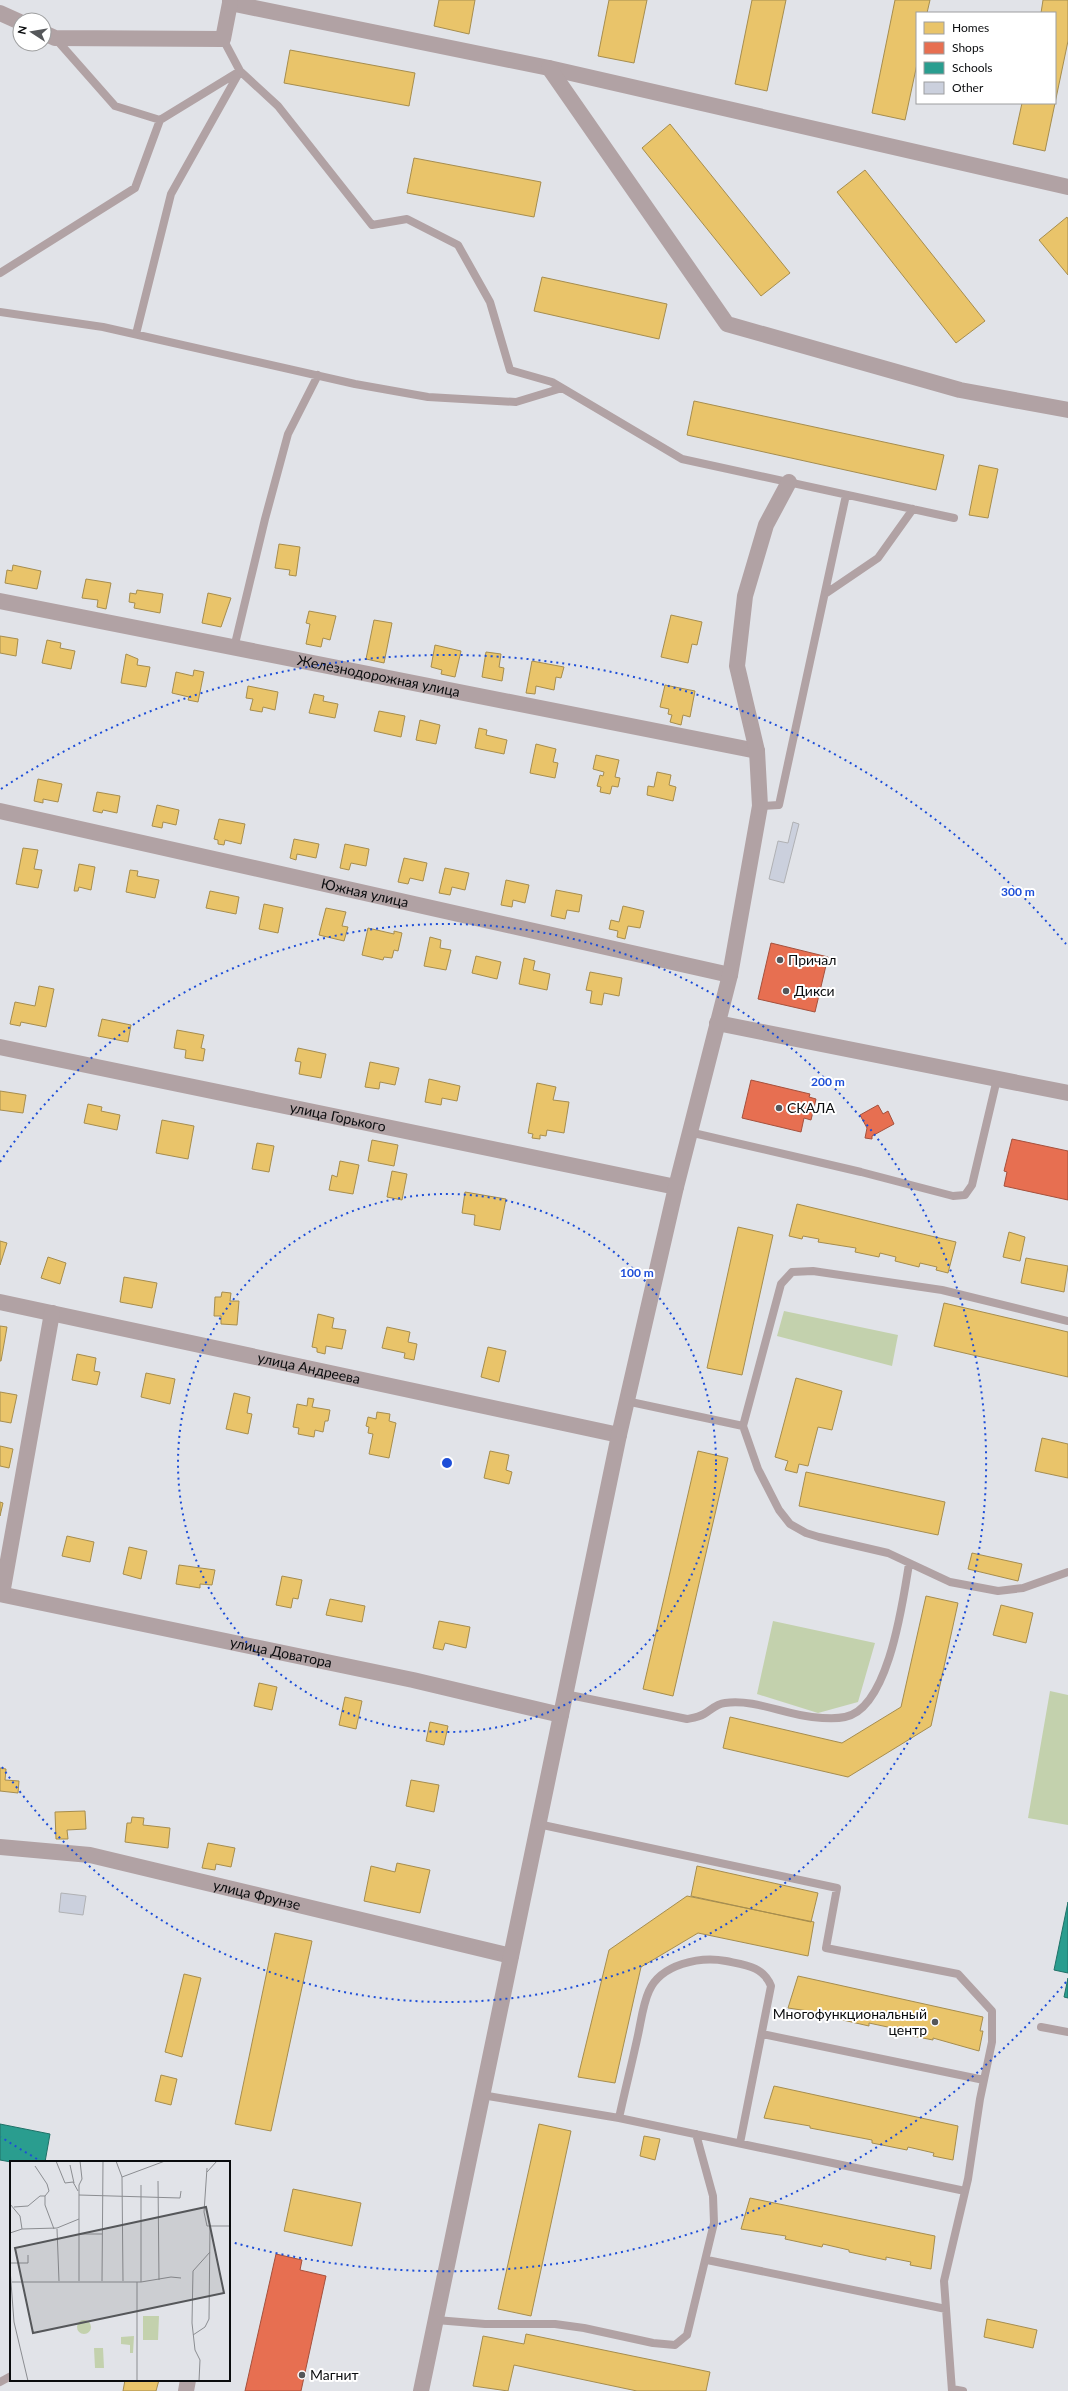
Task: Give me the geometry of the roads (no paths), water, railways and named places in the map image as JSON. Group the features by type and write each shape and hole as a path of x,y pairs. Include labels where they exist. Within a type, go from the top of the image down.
{"street":[{"path":"52,36 223,39 230,1 549,68 1068,187"},
{"path":"0,13 12,18"},
{"path":"549,68 727,324 960,390 1068,410"},
{"path":"421,2391 626,1401 689,1132 730,975 760,806 757,751 737,666 742,619 745,596 766,525 789,482"},
{"name":"Железнодорожная улица","path":"0,601 757,751"},
{"name":"Южная улица","path":"0,811 730,975"},
{"path":"717,1023 1068,1093"},
{"name":"улица Горького","path":"0,1047 676,1187"},
{"name":"улица Андреева","path":"0,1302 619,1435"},
{"path":"1,1594 52,1313"},
{"name":"улица Доватора","path":"1,1594 413,1680 561,1715"},
{"name":"улица Фрунзе","path":"0,1846 90,1855 511,1956"},
{"path":"186,2391 188,2381"}],"lane":[{"path":"52,39 115,106 160,120"},
{"path":"223,39 240,71 278,106 372,225 407,219 458,245 490,302 510,370 552,382 682,459 954,518"},
{"path":"0,273 135,188 160,120 240,71"},
{"path":"136,334 171,194 240,71"},
{"path":"0,312 103,326 318,376 428,398 516,402 562,388"},
{"path":"234,648 265,519 288,434 318,376"},
{"path":"760,806 779,805 826,594 846,495"},
{"path":"826,594 878,558 913,509"},
{"path":"689,1132 861,1172 953,1196 965,1195 972,1185 997,1079"},
{"path":"1068,1321 942,1290 812,1271 792,1272 781,1284 743,1426 758,1469 778,1510 790,1524 806,1533 888,1553 950,1582 998,1591 1023,1588 1068,1572"},
{"path":"626,1401 743,1426"},
{"path":"565,1694 687,1719 703,1715 711,1708 724,1703 743,1703 812,1717 846,1717 864,1705 875,1692 887,1664 898,1627 909,1564"},
{"path":"538,1824 836,1888 826,1948 958,1974 992,2011 992,2042 965,2191 944,2281 952,2390 963,2391"},
{"path":"619,2118 649,1990 660,1976 676,1966 697,1961 722,1960 758,1969 767,1978 770,1986 740,2144"},
{"path":"1041,2026 1068,2032"},
{"path":"762,2034 984,2080"},
{"path":"482,2095 619,2118 965,2191"},
{"path":"436,2320 485,2324 555,2324 584,2328 653,2343 675,2344 687,2335 707,2260 714,2223 713,2196 696,2134"},
{"path":"707,2260 946,2309"},
{"path":"0,2382 10,2377"}],"place":[{"name":"Причал","path":"780,960"},
{"name":"Дикси","path":"786,991"},
{"name":"СКАЛА","path":"779,1108"},
{"name":"Многофункциональный центр","path":"935,2022"},
{"name":"Магнит","path":"302,2375"}]}
